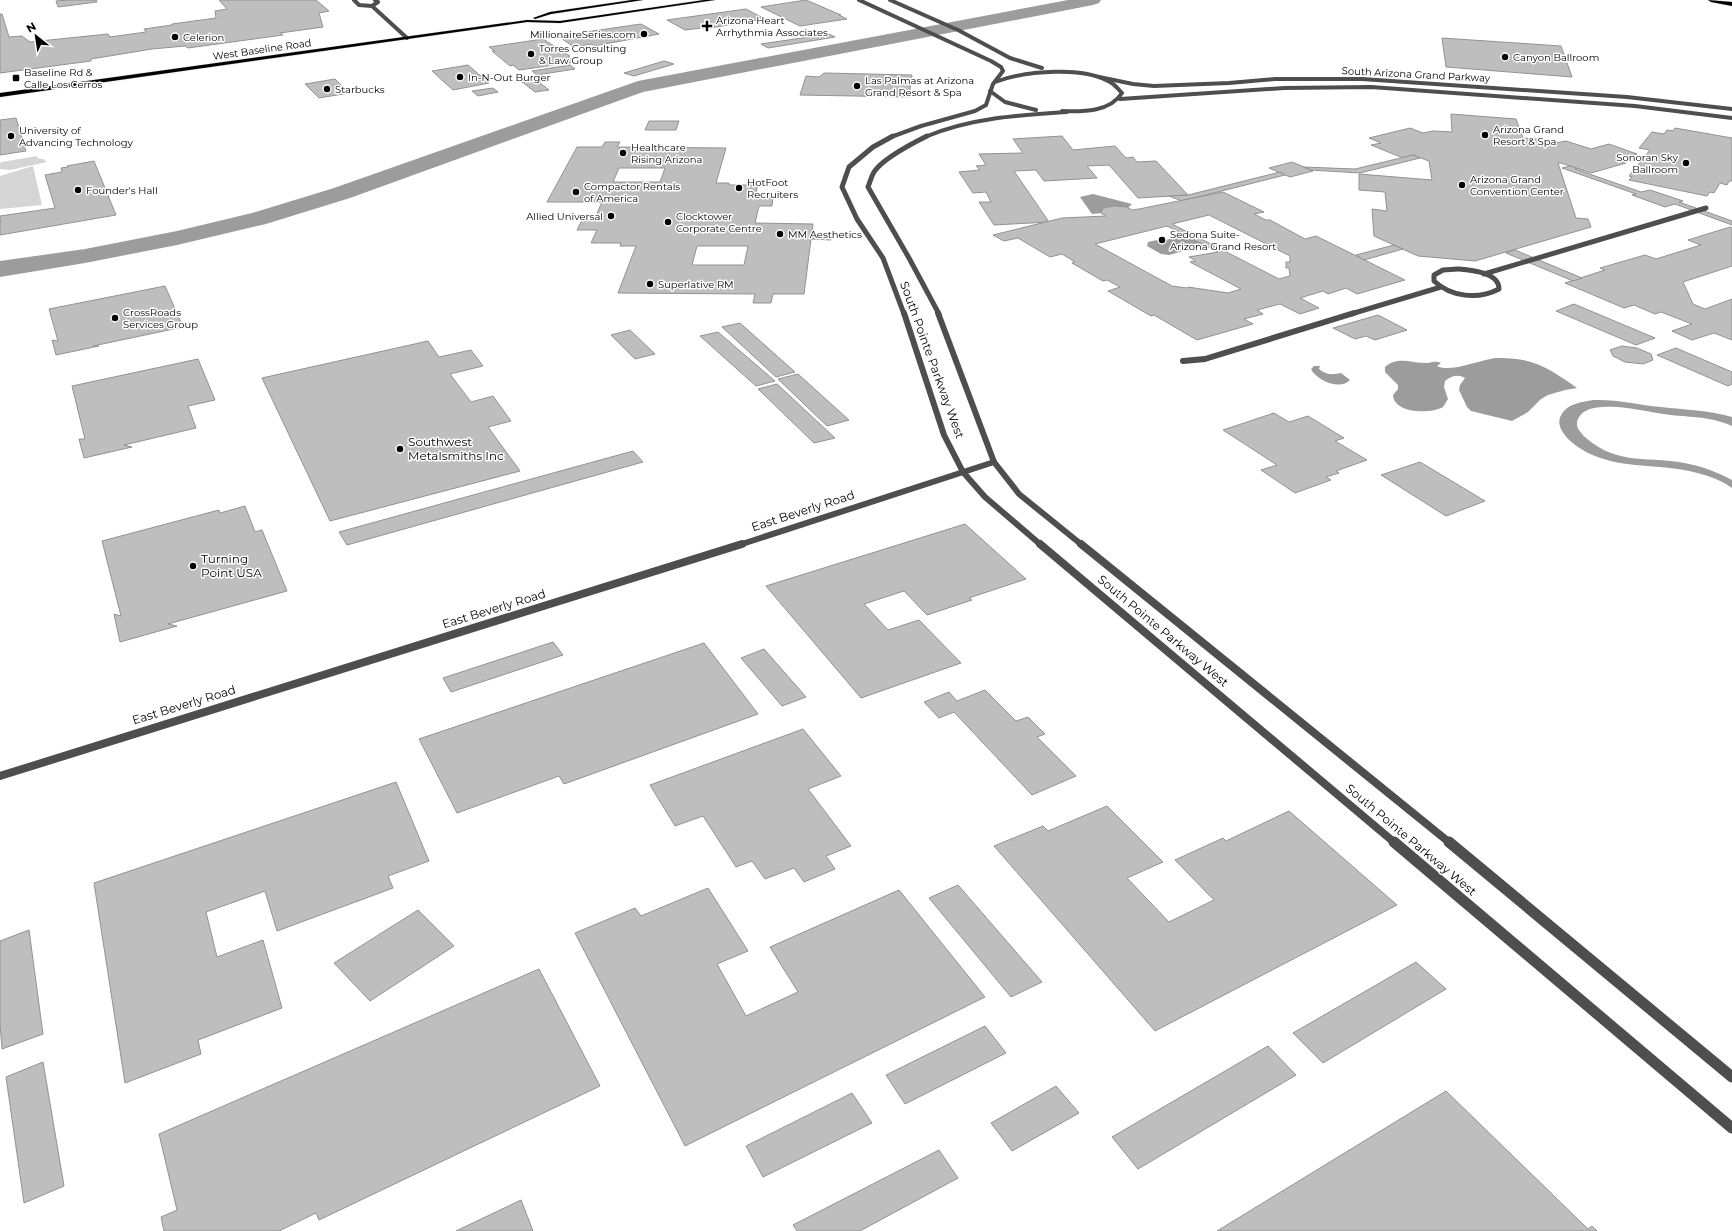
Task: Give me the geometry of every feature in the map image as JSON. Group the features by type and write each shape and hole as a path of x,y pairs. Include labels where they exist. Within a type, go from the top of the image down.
{"highway":[{"path":"1711,0 1732,4"}],"main road":[{"name":"West Baseline Road","path":"527,21 550,13 641,0"},
{"name":"West Baseline Road","path":"0,95 527,21 560,22 713,0"}],"street":[{"path":"354,0 359,5 372,6 407,38"},
{"path":"372,6 378,2 375,0"},
{"path":"859,0 1001,67 1003,71 992,87"},
{"name":"South Arizona Grand Parkway","path":"890,0 943,23 1034,67 1134,84 1154,86 1324,78 1412,81 1648,99 1732,109"},
{"name":"South Arizona Grand Parkway","path":"1074,73 1054,71 1016,74 1002,78 992,87 995,97 1024,108 1067,112 1101,108 1113,104 1120,99 1284,88 1371,87 1634,106 1732,118"},
{"name":"South Arizona Grand Parkway","path":"1098,77 1119,87 1122,93 1120,99"},
{"name":"South Pointe Parkway West","path":"992,87 986,105 975,111 921,126 891,137 873,147 849,167 842,187 857,219 882,258 904,314 944,436 963,472 985,497 1732,1128"},
{"name":"South Pointe Parkway West","path":"1067,112 995,117 935,134 911,143 894,153 874,171 868,187 906,252 938,315 994,462 1019,494 1498,882 1732,1076"},
{"path":"1484,274 1706,208"},
{"path":"1463,269 1484,274 1497,281 1499,289 1488,294 1469,295 1441,287 1433,278 1434,275 1443,270 1463,269"},
{"path":"1183,361 1205,359 1441,287"},
{"name":"East Beverly Road","path":"0,776 742,543 994,462"}],"shaded area":[{"path":"37,156 37,158 43,159 47,162 10,170 0,169 0,163 2,162"},
{"path":"33,166 42,205 0,209 0,176"},
{"path":"1093,194 1132,204 1128,208 1114,206 1103,208 1102,213 1092,214 1080,197"},
{"path":"1185,235 1205,245 1169,255 1161,254 1147,246 1148,242 1157,240 1162,241"},
{"path":"1495,358 1519,359 1539,365 1557,374 1577,388 1548,395 1541,399 1528,412 1512,421 1471,411 1467,407 1459,390 1460,385 1465,378 1460,376 1452,377 1445,381 1444,387 1448,399 1443,407 1430,411 1414,411 1406,409 1395,401 1393,395 1398,389 1398,385 1385,372 1385,367 1395,361 1422,363 1437,362 1441,363 1437,366 1449,368"},
{"path":"1314,366 1320,366 1319,369 1327,373 1341,373 1350,380 1346,383 1340,384 1329,383 1314,373 1311,369"},
{"path":"1593,400 1619,401 1706,412 1732,417 1732,426 1706,418 1673,415 1630,408 1602,407 1590,409 1581,414 1577,427 1586,438 1611,453 1623,457 1675,461 1700,467 1732,480 1732,488 1727,484 1709,476 1672,468 1635,465 1611,461 1600,458 1581,449 1564,434 1559,421 1563,412 1569,407 1577,403"}],"building":[{"path":"96,0 97,2 58,7 56,1"},
{"name":"Celerion","path":"219,0 316,0 329,11 319,13 323,27 280,33 283,35 188,48 185,46 152,49 91,59 91,61 0,73 0,14 2,14 9,37 22,36 30,42 108,34 110,37 146,32 144,29 216,18 215,11 227,9"},
{"path":"806,0 847,19 800,26 761,7"},
{"path":"746,9 765,19 704,29 685,30 667,20"},
{"path":"641,24 659,34 594,46 592,44 574,47 558,36"},
{"path":"829,34 835,37 768,48 761,44"},
{"name":"Canyon Ballroom","path":"1442,38 1561,46 1572,77 1446,67"},
{"name":"Torres Consulting & Law Group","path":"543,39 570,56 568,57 575,62 519,70 513,65 510,66 489,47"},
{"path":"664,61 674,64 634,76 624,73"},
{"name":"In-N-Out Burger","path":"468,65 489,83 453,90 432,71"},
{"path":"570,65 575,69 537,75 532,71"},
{"name":"Las Palmas at Arizona Grand Resort & Spa","path":"824,73 912,75 909,97 800,95 806,76 819,77"},
{"name":"Starbucks","path":"335,79 349,93 319,98 305,84"},
{"path":"535,79 549,90 535,92 521,81"},
{"path":"493,88 498,92 478,96 472,91"},
{"name":"Arizona Grand Convention Center","path":"1451,114 1516,119 1523,138 1556,143 1566,141 1591,149 1609,144 1637,154 1616,160 1626,163 1591,173 1558,163 1576,218 1588,219 1591,227 1475,261 1418,256 1374,236 1372,209 1387,211 1385,192 1359,190 1359,174 1432,180 1429,161 1413,155 1403,158 1371,145 1381,143 1369,138 1410,128 1423,133 1433,131 1452,132"},
{"name":"University of Advancing Technology","path":"16,118 26,151 0,155 0,120"},
{"path":"649,121 679,121 676,130 645,130"},
{"name":"Sonoran Sky Ballroom","path":"1675,128 1732,138 1732,181 1729,181 1727,185 1720,183 1714,193 1710,192 1707,196 1629,180 1632,177 1629,176 1650,150 1639,148 1652,132 1664,134 1667,130 1673,131"},
{"path":"1062,136 1073,150 1115,146 1126,158 1133,157 1137,162 1156,161 1188,195 1138,198 1109,165 1087,166 1097,178 1044,181 1036,170 1014,171 1049,222 994,225 979,202 991,202 986,192 973,193 959,172 980,170 976,166 986,165 979,154 1023,153 1013,139"},
{"name":"Clocktower Corporate Centre","path":"605,142 620,142 617,147 726,148 716,183 729,183 729,185 758,185 755,196 773,196 772,206 759,206 755,223 813,224 812,234 831,234 831,240 811,239 804,294 773,294 771,303 753,303 755,294 618,293 636,246 620,246 621,243 591,243 597,230 577,230 582,220 594,220 602,202 547,202 577,147 602,147","holes":["619,168 665,168 660,182 613,182","697,246 748,246 744,265 692,265"]},
{"path":"1413,155 1420,158 1360,173 1311,170 1303,167 1355,169"},
{"name":"Founder's Hall","path":"94,161 116,215 0,235 0,216 55,208 45,175 62,172 61,168 68,167 67,166"},
{"path":"1292,162 1313,171 1290,177 1269,168"},
{"path":"1570,166 1641,192 1650,190 1683,201 1679,202 1732,221 1732,225 1675,204 1665,207 1632,195 1636,194 1562,168"},
{"path":"1280,172 1285,175 1182,201 1169,196 1188,195"},
{"path":"1223,192 1264,212 1254,214 1266,220 1270,220 1305,239 1316,236 1405,280 1357,294 1346,288 1328,294 1323,291 1300,298 1319,308 1300,314 1280,304 1257,310 1263,314 1244,319 1253,324 1197,340 1108,291 1120,287 1107,280 1103,281 1072,263 1075,262 1062,254 1050,257 1018,238 1004,241 993,235 1062,218 1106,216 1101,213 1103,208 1114,206 1127,207 1132,210","holes":["1209,215 1290,256 1290,262 1286,262 1286,268 1289,268 1290,276 1279,279 1172,224","1167,226 1218,252 1189,257 1196,261 1190,262 1241,289 1228,293 1172,286 1095,244"]},
{"path":"1730,227 1732,228 1732,266 1683,282 1693,304 1705,309 1732,299 1732,340 1714,333 1692,340 1672,331 1692,324 1661,312 1655,314 1634,305 1624,308 1565,283 1605,270 1600,268 1645,255 1656,259 1701,245 1688,240"},
{"path":"1394,245 1403,249 1364,260 1356,255"},
{"path":"1515,250 1582,278 1573,281 1506,253"},
{"name":"CrossRoads Services Group","path":"165,286 183,327 56,355 52,340 58,341 49,309"},
{"path":"1574,304 1655,338 1636,345 1556,311"},
{"path":"1378,315 1407,330 1375,340 1366,336 1355,339 1333,328"},
{"path":"740,323 795,372 776,377 722,327"},
{"path":"630,330 655,354 635,359 611,335"},
{"path":"718,332 775,381 756,386 700,336"},
{"name":"Southwest Metalsmiths Inc","path":"428,341 439,357 471,350 483,366 450,374 471,402 493,396 511,421 488,427 520,471 330,521 262,378"},
{"path":"1622,346 1637,348 1651,354 1653,360 1643,364 1625,362 1613,356 1610,350"},
{"path":"1676,348 1732,372 1732,384 1728,386 1657,355"},
{"path":"198,359 215,400 188,406 196,428 124,445 132,447 84,458 79,439 85,439 72,386"},
{"path":"798,374 849,420 827,426 778,379"},
{"path":"777,384 835,438 814,443 758,389"},
{"path":"1274,413 1289,422 1308,416 1344,438 1335,441 1367,460 1336,471 1339,473 1326,477 1331,480 1295,493 1261,470 1277,465 1223,430"},
{"path":"633,451 643,462 347,545 339,532"},
{"path":"1420,462 1485,501 1446,516 1381,475"},
{"name":"Turning Point USA","path":"245,506 255,532 262,530 287,591 168,624 177,626 120,642 114,614 121,616 102,541 219,510 220,513"},
{"path":"965,524 1026,579 969,598 972,600 927,615 904,591 864,604 888,630 919,620 961,663 861,698 766,586"},
{"path":"553,642 563,655 451,692 443,678"},
{"path":"704,643 758,714 564,784 559,776 457,813 419,739"},
{"path":"764,649 806,697 782,706 741,658"},
{"path":"985,690 1016,721 1028,717 1045,734 1037,737 1076,776 1032,795 954,712 939,718 924,702 949,692 957,701"},
{"path":"803,729 841,776 808,789 851,846 826,856 835,869 804,882 794,868 765,879 752,861 736,867 703,816 675,826 650,785"},
{"path":"396,782 429,861 388,876 393,888 277,931 265,891 206,912 217,957 263,940 282,1008 198,1040 201,1054 125,1083 94,883"},
{"path":"1107,806 1163,862 1127,878 1169,922 1214,900 1175,860 1223,838 1226,841 1289,811 1397,905 1155,1031 994,846 1043,826 1048,831"},
{"path":"958,885 1042,982 1011,997 929,898"},
{"path":"708,888 748,951 717,964 746,1016 798,992 770,947 899,890 985,997 685,1146 575,933 635,908 641,916"},
{"path":"418,910 454,946 370,1001 334,963"},
{"path":"29,930 43,1034 2,1049 0,1024 0,941"},
{"path":"1416,962 1446,989 1323,1063 1293,1033"},
{"path":"539,969 600,1086 319,1220 316,1213 279,1231 164,1231 161,1217 177,1210 159,1134"},
{"path":"985,1026 1006,1053 905,1104 886,1075"},
{"path":"1268,1046 1296,1075 1138,1169 1112,1137"},
{"path":"43,1062 64,1186 24,1203 6,1077"},
{"path":"1056,1086 1079,1113 1012,1151 991,1123"},
{"path":"1446,1091 1588,1229 1592,1226 1597,1231 1217,1231"},
{"path":"852,1093 872,1123 763,1177 746,1146"},
{"path":"939,1150 958,1178 860,1231 797,1231 793,1225"},
{"path":"521,1200 533,1231 456,1231"}],"waterway":[{"path":"0,269 85,256 177,238 258,219 342,193 638,87 1093,0"}],"place":[{"name":"Arizona Heart Arrhythmia Associates","path":"707,26"},
{"name":"MillionaireSeries.com","path":"644,34"},
{"name":"Celerion","path":"175,37"},
{"name":"Torres Consulting & Law Group","path":"531,54"},
{"name":"Canyon Ballroom","path":"1505,57"},
{"name":"In-N-Out Burger","path":"460,77"},
{"name":"Baseline Rd & Calle Los Cerros","path":"16,78"},
{"name":"Las Palmas at Arizona Grand Resort & Spa","path":"857,86"},
{"name":"Starbucks","path":"327,89"},
{"name":"Arizona Grand Resort & Spa","path":"1485,135"},
{"name":"University of Advancing Technology","path":"11,136"},
{"name":"Healthcare Rising Arizona","path":"623,153"},
{"name":"Sonoran Sky Ballroom","path":"1686,163"},
{"name":"Arizona Grand Convention Center","path":"1462,185"},
{"name":"HotFoot Recruiters","path":"739,188"},
{"name":"Founder's Hall","path":"78,190"},
{"name":"Compactor Rentals of America","path":"576,192"},
{"name":"Allied Universal","path":"611,216"},
{"name":"Clocktower Corporate Centre","path":"668,222"},
{"name":"MM Aesthetics","path":"780,234"},
{"name":"Sedona Suite- Arizona Grand Resort","path":"1162,240"},
{"name":"Superlative RM","path":"650,284"},
{"name":"CrossRoads Services Group","path":"115,318"},
{"name":"Southwest Metalsmiths Inc","path":"400,449"},
{"name":"Turning Point USA","path":"193,566"}]}
